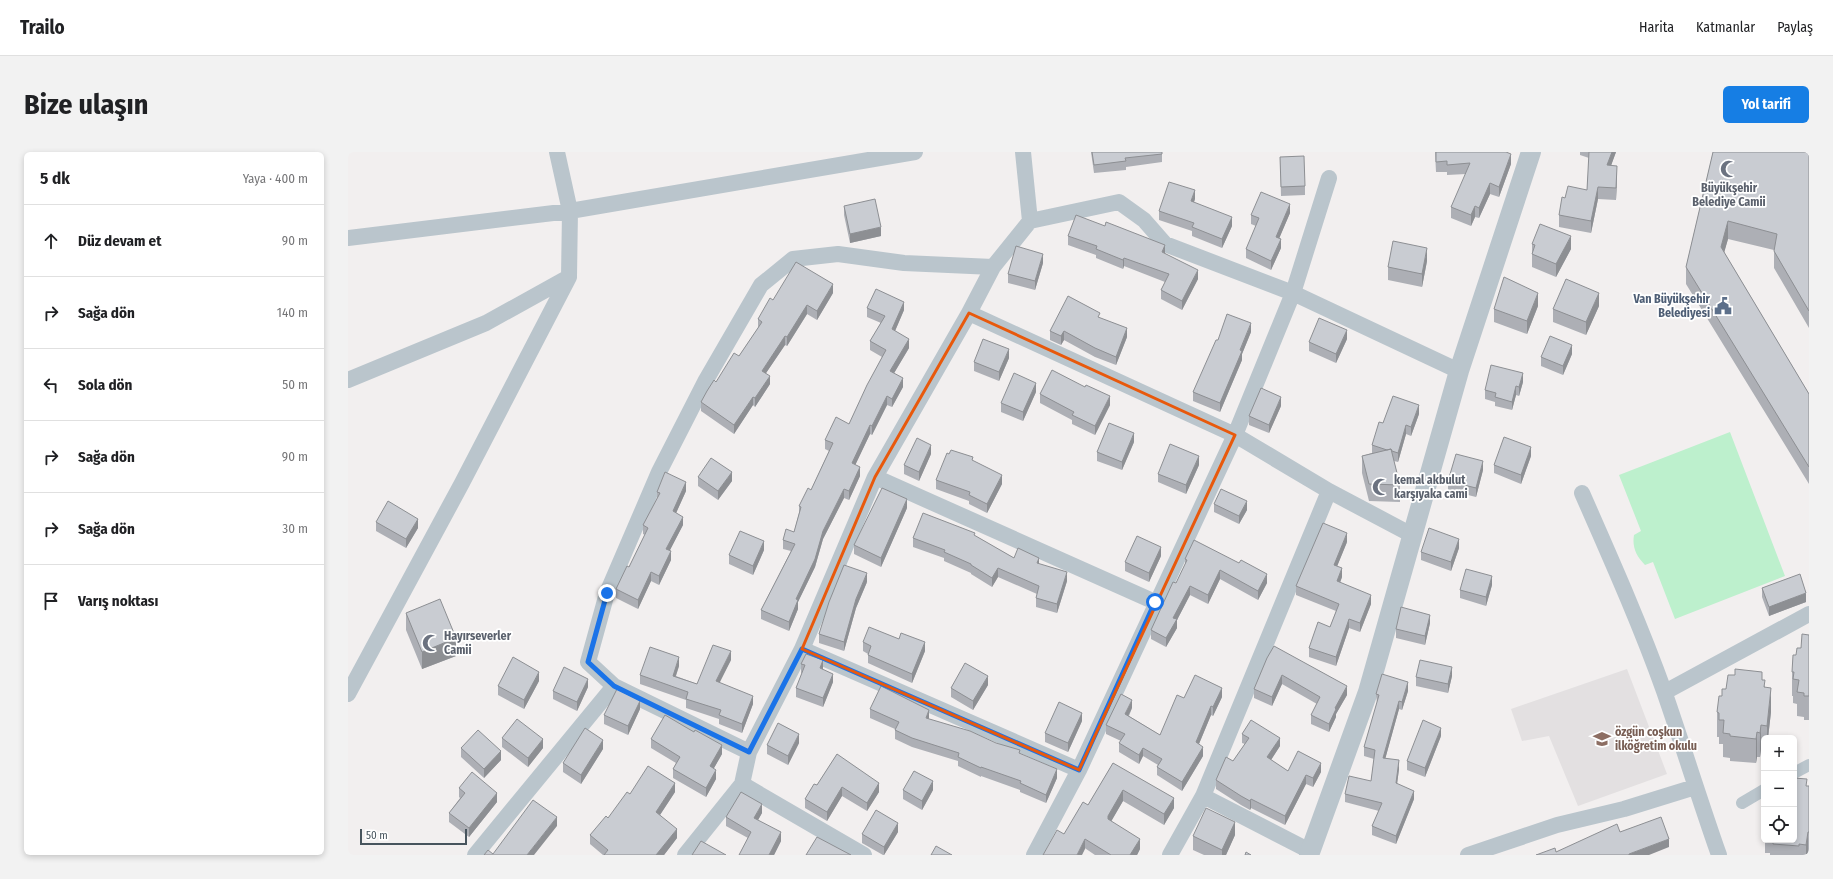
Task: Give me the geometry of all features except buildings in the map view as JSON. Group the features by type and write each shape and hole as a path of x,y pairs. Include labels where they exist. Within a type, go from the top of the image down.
{"street":[{"path":"348,694 462,483 570,276 570,211 557,152"},
{"path":"348,238 570,211 915,152"},
{"path":"1023,152 1030,221"},
{"path":"1203,796 1310,853 1368,692 1459,371 1531,152"},
{"path":"1034,855 1079,770 1155,602 1235,435 1292,293 1329,178"},
{"path":"685,855 742,784 749,752 802,649 875,477 969,313 993,268 1030,221 1119,202 1144,220 1164,244 1292,293 1459,371"},
{"path":"749,752 614,686 588,662 607,593 659,472 706,380 761,285 793,259 838,254 904,263 993,268"},
{"path":"348,380 486,323 570,276"},
{"path":"969,313 1235,435 1330,491 1412,535"},
{"path":"875,477 1155,602"},
{"path":"1170,855 1203,796 1330,491"},
{"path":"1582,493 1634,611 1665,692 1695,787 1719,855"},
{"path":"1665,692 1809,614"},
{"path":"802,649 1079,770"},
{"path":"475,855 614,686"},
{"path":"1797,771 1809,765"},
{"path":"742,784 864,855"},
{"path":"1468,855 1557,825 1624,809 1695,787"},
{"path":"1742,803 1761,792"}],"highlighted area":[{"path":"969,313 1235,435 1079,770 802,649 875,477"}],"shaded area":[{"name":"özgün coşkun ilköğretim okulu","path":"1627,669 1667,774 1578,806 1549,736 1522,741 1511,709"}],"green space":[{"path":"1730,432 1785,576 1675,619 1653,562 1645,565 1635,551 1634,535 1641,531 1619,475"}],"place":[{"name":"Büyükşehir Belediye Camii","path":"1729,169"},
{"name":"Van Büyükşehir Belediyesi","path":"1723,306"},
{"name":"kemal akbulut karşıyaka cami","path":"1381,487"},
{"name":"Hayırseverler Camii","path":"431,643"},
{"name":"özgün coşkun ilköğretim okulu","path":"1602,739"}],"route":[{"path":"607,593 588,662 614,686 749,752 802,649 1079,770 1155,602"}]}
